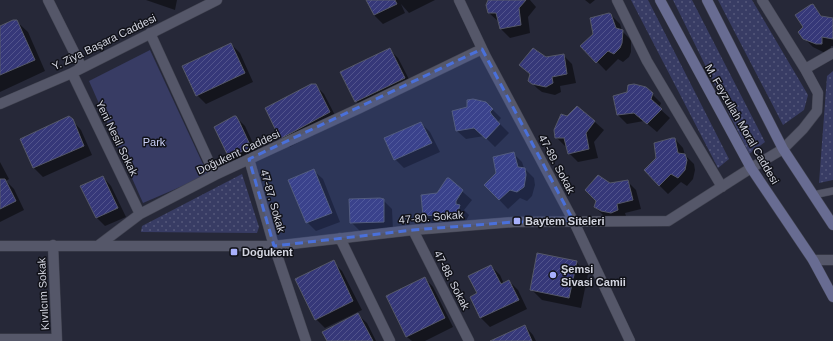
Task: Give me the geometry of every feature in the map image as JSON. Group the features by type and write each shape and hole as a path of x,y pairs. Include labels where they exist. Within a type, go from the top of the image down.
{"main road":[{"name":"M. Feyzullah Moral Caddesi","path":"660,0 751,168 813,260 833,297"},
{"name":"M. Feyzullah Moral Caddesi","path":"707,0 783,149 833,226"}],"street":[{"path":"48,0 82,68"},
{"name":"Y. Ziya Başara Caddesi","path":"0,104 72,73 217,0"},
{"name":"47-89. Sokak","path":"459,0 482,49 574,222 630,341"},
{"path":"617,0 647,61 722,187"},
{"name":"47-80. Sokak","path":"99,245 274,246 413,230 514,222 668,221 783,149 803,129 817,111 818,93 805,69 762,0"},
{"path":"150,33 215,175"},
{"name":"Doğukent Caddesi","path":"99,245 140,214 215,175 360,108 482,49"},
{"path":"805,69 833,53"},
{"name":"Yeni Nesil Sokak","path":"72,73 140,214"},
{"name":"47-87. Sokak","path":"249,159 274,246 306,341"},
{"name":"47-88. Sokak","path":"413,230 469,341"},
{"path":"340,238 390,341"},
{"name":"Kıvılcım Sokak","path":"53,245 57,340"},
{"path":"0,246 99,245"},
{"path":"813,260 833,260"},
{"path":"0,339 57,340"}],"lane":[{"path":"813,195 833,191"}],"highlighted area":[{"path":"482,49 574,222 514,222 413,230 274,246 249,159"}],"green space":[{"path":"631,0 648,0 729,159 718,168"},
{"path":"673,0 692,0 765,142 749,154"},
{"path":"718,0 752,0 808,95 804,110 783,125"},
{"name":"Park","path":"150,50 208,175 143,203 89,81"},
{"path":"833,71 833,180 819,183 827,76"},
{"path":"242,174 259,227 257,233 141,232 142,226"}],"building":[{"path":"366,0 395,0 397,4 374,15"},
{"path":"488,0 526,0 519,8 521,25 500,29 496,13 488,13 486,5"},
{"path":"813,4 821,16 833,18 833,39 822,37 822,44 816,44 803,39 798,32 803,27 795,15"},
{"path":"609,13 611,14 616,28 623,30 622,43 620,48 614,54 608,51 596,63 580,46 593,34 590,18"},
{"path":"13,20 17,20 35,60 0,75 0,26"},
{"path":"231,43 245,73 196,96 182,66"},
{"path":"390,48 405,78 355,102 340,72"},
{"path":"533,48 546,57 564,54 567,74 552,77 553,83 546,87 532,84 528,81 530,74 519,65"},
{"path":"311,84 316,84 330,112 280,139 265,108"},
{"path":"634,84 646,87 653,93 651,99 662,109 647,124 634,113 617,115 613,96 627,92 628,85"},
{"path":"473,99 486,102 493,109 490,112 500,124 486,139 474,128 456,131 452,111 467,107 467,100"},
{"path":"577,106 595,121 586,133 589,149 568,154 564,138 555,138 554,130 561,114 567,116"},
{"path":"69,116 73,119 84,146 33,168 20,139"},
{"path":"236,116 239,121 251,147 229,158 214,127"},
{"path":"421,122 432,143 394,160 384,138"},
{"path":"675,138 678,153 685,154 687,160 685,170 678,178 671,174 659,186 644,170 656,158 654,143"},
{"path":"514,152 518,167 525,168 526,175 524,187 517,192 510,190 499,200 484,185 496,173 493,157"},
{"path":"314,169 332,213 306,223 288,180"},
{"path":"598,175 610,183 628,180 633,200 617,204 618,210 611,213 601,211 594,207 596,201 585,190"},
{"path":"103,176 118,208 96,218 80,186"},
{"path":"447,178 463,190 456,201 456,204 460,205 457,215 443,221 439,221 436,215 423,216 421,195 437,193"},
{"path":"0,179 5,179 16,201 0,209"},
{"path":"349,199 384,199 384,222 350,223"},
{"name":"Şemsi Sivasi Camii","path":"537,253 577,261 569,298 530,290"},
{"path":"334,260 353,301 315,320 295,279"},
{"path":"491,265 501,284 509,280 519,300 480,318 470,297 477,293 468,276"},
{"path":"425,277 445,318 406,337 386,296"},
{"path":"358,313 373,341 327,341 322,332"},
{"path":"525,325 532,341 490,341"}],"place":[{"name":"Baytem Siteleri","path":"517,221"},
{"name":"Doğukent","path":"234,252"},
{"name":"Şemsi Sivasi Camii","path":"553,275"}]}
